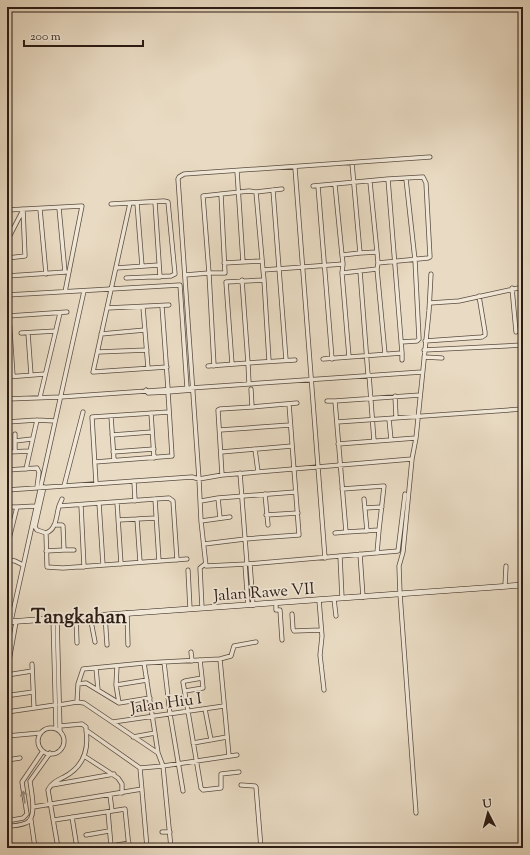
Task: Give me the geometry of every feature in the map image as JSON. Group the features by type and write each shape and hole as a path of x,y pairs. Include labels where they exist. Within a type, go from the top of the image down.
{"main road":[{"name":"Jalan Rawe VII","path":"11,622 523,585"}],"street":[{"path":"205,564 179,176 184,174 295,168 430,158"},
{"path":"352,163 360,253"},
{"path":"295,168 324,558"},
{"path":"237,171 243,262"},
{"path":"332,358 325,265 315,186 370,182 388,179 423,178 426,183 430,257 415,260 395,260 378,263"},
{"path":"388,179 402,360"},
{"path":"401,342 419,340 415,260 406,179"},
{"path":"370,182 385,354"},
{"path":"335,184 343,264 342,273 349,357"},
{"path":"214,366 203,197 239,192 282,189"},
{"path":"273,190 286,360"},
{"path":"256,192 270,361"},
{"path":"221,194 224,263 232,364"},
{"path":"155,202 160,277"},
{"path":"111,204 168,202 174,276 126,278"},
{"path":"130,203 93,372 167,367"},
{"path":"137,203 142,266"},
{"path":"7,210 82,206 67,272 65,292"},
{"path":"40,208 46,274"},
{"path":"59,208 67,272"},
{"path":"7,241 23,210"},
{"path":"7,258 25,256 23,210"},
{"path":"342,255 377,252"},
{"path":"224,263 261,261"},
{"path":"263,270 343,264"},
{"path":"116,268 159,265"},
{"path":"342,273 377,269"},
{"path":"360,271 374,441"},
{"path":"7,276 67,272"},
{"path":"185,275 225,273"},
{"path":"416,813 399,566 403,552 412,459 416,438 430,303 431,274"},
{"path":"242,280 249,384"},
{"path":"226,282 264,280"},
{"path":"7,295 180,286 187,388"},
{"path":"430,303 456,301 512,288 523,287"},
{"path":"512,288 516,332"},
{"path":"32,672 7,673 11,622 54,421 84,291"},
{"path":"425,341 482,337 485,335 478,296"},
{"path":"106,308 169,305"},
{"path":"95,462 172,456 162,306"},
{"path":"143,307 148,368"},
{"path":"13,376 8,316 67,312"},
{"path":"40,397 60,313"},
{"path":"101,334 145,330"},
{"path":"21,333 56,331"},
{"path":"28,333 31,375"},
{"path":"424,350 523,345"},
{"path":"98,352 147,350"},
{"path":"323,359 402,353"},
{"path":"424,357 442,358"},
{"path":"208,366 295,360"},
{"path":"7,399 60,397 146,390 168,391 311,379 422,372"},
{"path":"7,377 45,374"},
{"path":"168,391 187,388 193,389"},
{"path":"251,389 252,407"},
{"path":"327,401 420,394"},
{"path":"395,396 396,417"},
{"path":"335,401 346,532"},
{"path":"222,475 218,409 297,403"},
{"path":"204,544 299,535 289,404"},
{"path":"337,422 523,409"},
{"path":"64,486 83,412"},
{"path":"87,418 169,412"},
{"path":"151,413 154,458"},
{"path":"111,416 114,460"},
{"path":"92,417 96,483"},
{"path":"389,419 391,440"},
{"path":"7,422 37,420 54,421"},
{"path":"26,469 37,420"},
{"path":"220,430 290,425"},
{"path":"112,434 152,432"},
{"path":"15,434 15,451"},
{"path":"338,444 416,438"},
{"path":"15,441 32,439"},
{"path":"221,452 292,446"},
{"path":"113,452 154,449"},
{"path":"255,449 258,472"},
{"path":"8,452 30,451"},
{"path":"7,490 192,477 199,479 222,475 412,459"},
{"path":"7,470 37,468 39,470 40,487 35,527 37,530 46,533 51,531 62,498"},
{"path":"240,474 251,605"},
{"path":"134,481 135,501"},
{"path":"342,489 384,486 377,553"},
{"path":"201,501 218,498 295,492"},
{"path":"265,494 268,525"},
{"path":"205,564 207,566 248,564 399,551 405,494"},
{"path":"59,506 169,498 173,501 177,560"},
{"path":"218,498 220,518"},
{"path":"155,499 159,561"},
{"path":"364,499 367,531"},
{"path":"117,502 121,564"},
{"path":"100,503 103,565"},
{"path":"81,504 84,567"},
{"path":"7,507 36,506"},
{"path":"7,548 17,507"},
{"path":"365,508 382,507"},
{"path":"266,515 298,513"},
{"path":"201,521 230,517"},
{"path":"118,520 156,518"},
{"path":"138,519 140,562"},
{"path":"54,525 62,524 63,526 64,550"},
{"path":"7,525 13,525"},
{"path":"335,533 379,530"},
{"path":"46,533 46,565 49,568 84,567 187,559"},
{"path":"46,551 74,550"},
{"path":"360,554 363,597"},
{"path":"340,556 342,598"},
{"path":"7,560 15,561 23,565"},
{"path":"202,608 200,568 205,564"},
{"path":"505,586 506,566"},
{"path":"188,570 190,609"},
{"path":"334,599 336,616"},
{"path":"319,600 321,630 320,655 324,690"},
{"path":"276,604 276,610 280,610 282,640"},
{"path":"127,613 128,645"},
{"path":"292,614 294,631 321,630"},
{"path":"105,615 107,644"},
{"path":"90,616 95,642"},
{"path":"76,617 77,643"},
{"path":"55,618 57,705 56,728"},
{"path":"78,702 78,684 83,669 144,663 220,659 231,656 234,646 256,642"},
{"path":"191,652 192,661"},
{"path":"220,659 229,756"},
{"path":"185,691 203,688 200,660"},
{"path":"164,662 170,714 183,791"},
{"path":"144,663 158,753 163,766 171,848"},
{"path":"32,664 34,708"},
{"path":"117,666 116,685 119,703"},
{"path":"96,668 98,690"},
{"path":"202,678 184,681 187,712 201,788 203,790 221,788 221,774 239,772"},
{"path":"116,685 147,680"},
{"path":"78,684 86,683 119,703 150,698"},
{"path":"12,695 33,692"},
{"path":"7,712 78,702 84,703 158,753"},
{"path":"57,705 60,730 64,738 63,746 58,752 50,753 43,751 38,741 40,734 44,730 50,728 60,730"},
{"name":"Jalan Hiu I","path":"112,722 224,706"},
{"path":"205,709 211,740"},
{"path":"58,848 48,790 51,785 79,767 84,756 87,743 86,727 82,724 60,726"},
{"path":"86,730 140,768 237,755"},
{"path":"7,736 40,734"},
{"path":"133,737 155,734"},
{"path":"193,743 228,737"},
{"path":"7,821 23,818 27,814 22,782 43,751"},
{"path":"35,848 31,820 33,807 30,781 50,753"},
{"path":"84,756 114,774 121,781 122,793"},
{"path":"7,760 20,758"},
{"path":"140,768 147,848"},
{"path":"51,785 114,774"},
{"path":"241,785 256,787 261,848"},
{"path":"33,807 142,789"},
{"path":"110,795 112,811"},
{"path":"54,820 125,809 129,848"},
{"path":"108,812 112,846"},
{"path":"72,817 77,848"},
{"path":"7,826 26,823 31,820"},
{"path":"86,835 110,831"},
{"path":"162,832 170,832"},
{"path":"100,848 129,843"}],"district":[{"name":"Tangkahan","path":"79,616"}]}
